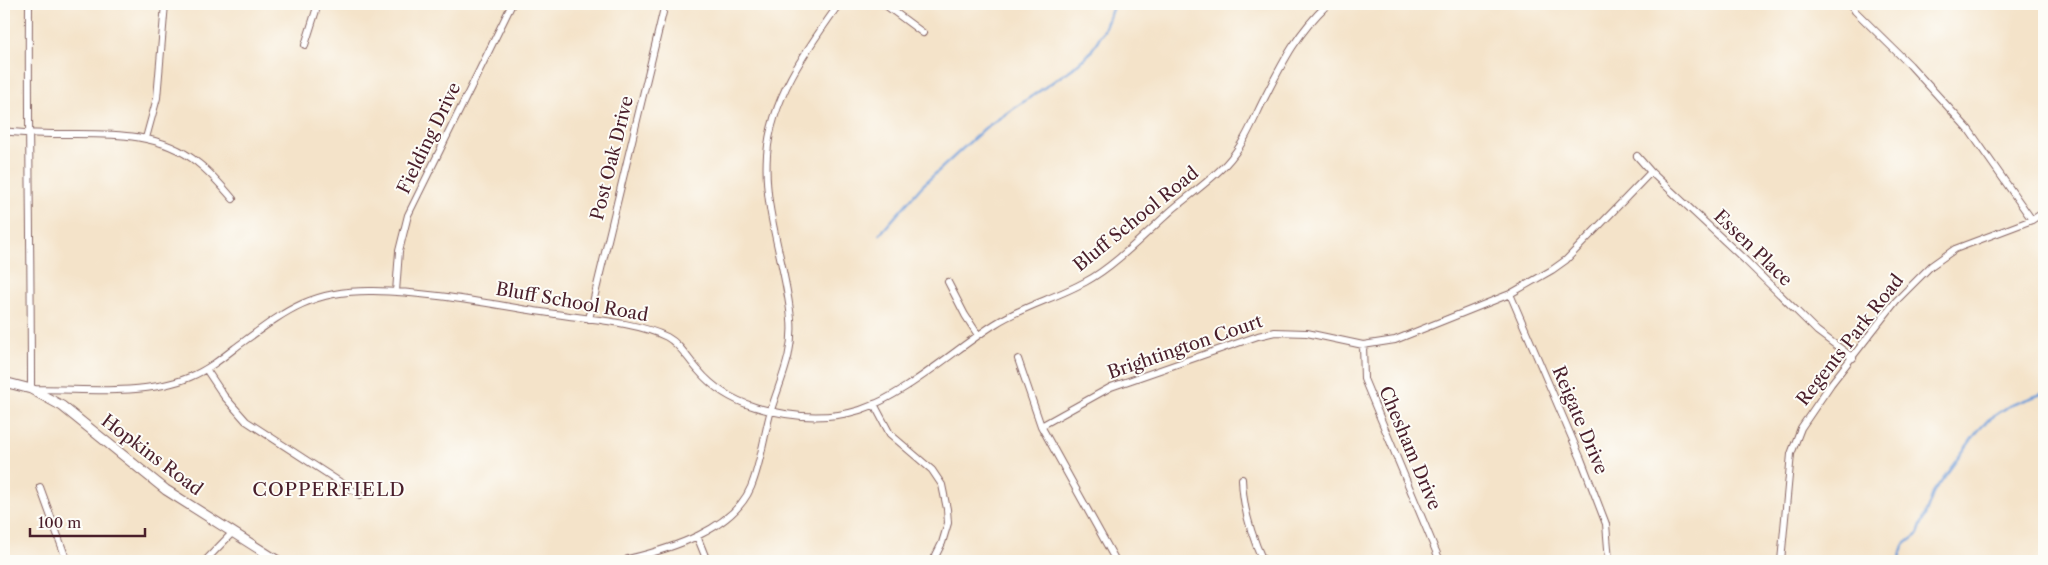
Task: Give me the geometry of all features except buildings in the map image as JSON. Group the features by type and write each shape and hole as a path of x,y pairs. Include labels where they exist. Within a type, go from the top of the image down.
{"main road":[{"name":"Hopkins Road","path":"4,382 31,389 62,406 166,490 278,561"}],"street":[{"path":"29,4 28,134 31,251 31,389"},
{"path":"146,138 157,98 165,4"},
{"path":"306,45 318,4"},
{"name":"Fielding Drive","path":"396,292 399,251 408,215 512,4"},
{"name":"Post Oak Drive","path":"589,319 665,4"},
{"path":"628,559 651,553 697,536 727,518 741,504 751,488 771,411 791,350 792,336 791,318 770,209 767,154 773,122 791,77 807,49 839,4"},
{"path":"884,4 923,33"},
{"name":"Bluff School Road","path":"31,389 132,389 183,380 206,369 281,315 309,300 335,292 396,292 491,303 648,330 663,335 675,342 697,369 718,389 750,406 806,417 822,417 859,410 906,386 978,335 1013,313 1095,276 1226,164 1247,134 1292,45 1302,31 1328,4"},
{"path":"1851,4 1855,11 1910,65 1969,130 2032,220"},
{"path":"4,131 28,134 146,138 167,144 197,162 233,199"},
{"name":"Essen Place","path":"1637,156 1817,331 1853,358"},
{"name":"Brightington Court","path":"1040,426 1111,386 1258,336 1290,331 1363,345 1395,340 1510,294 1566,260 1652,172"},
{"name":"Regents Park Road","path":"1782,561 1791,454 1801,428 1831,384 1896,301 1931,266 1955,249 2032,220 2044,212"},
{"path":"948,282 978,335"},
{"name":"Reigate Drive","path":"1510,294 1581,459 1606,524 1609,561"},
{"name":"Chesham Drive","path":"1363,345 1364,379 1440,561"},
{"path":"1018,359 1040,426 1116,561"},
{"path":"206,369 224,396 246,421 360,495"},
{"path":"874,404 890,434 932,470 942,485 948,523 942,543 933,561"},
{"path":"1242,479 1243,501 1253,539 1263,561"},
{"path":"40,487 67,561"},
{"path":"205,561 233,532"},
{"path":"697,536 707,561"}],"waterway":[{"path":"880,234 922,186 985,128 1073,68 1090,53 1104,30 1114,4"},
{"path":"1900,561 1901,552 1905,544 1918,534 1934,491 1977,432 1988,420 2009,406 2044,393"}],"district":[{"name":"COPPERFIELD","path":"329,489"}]}
